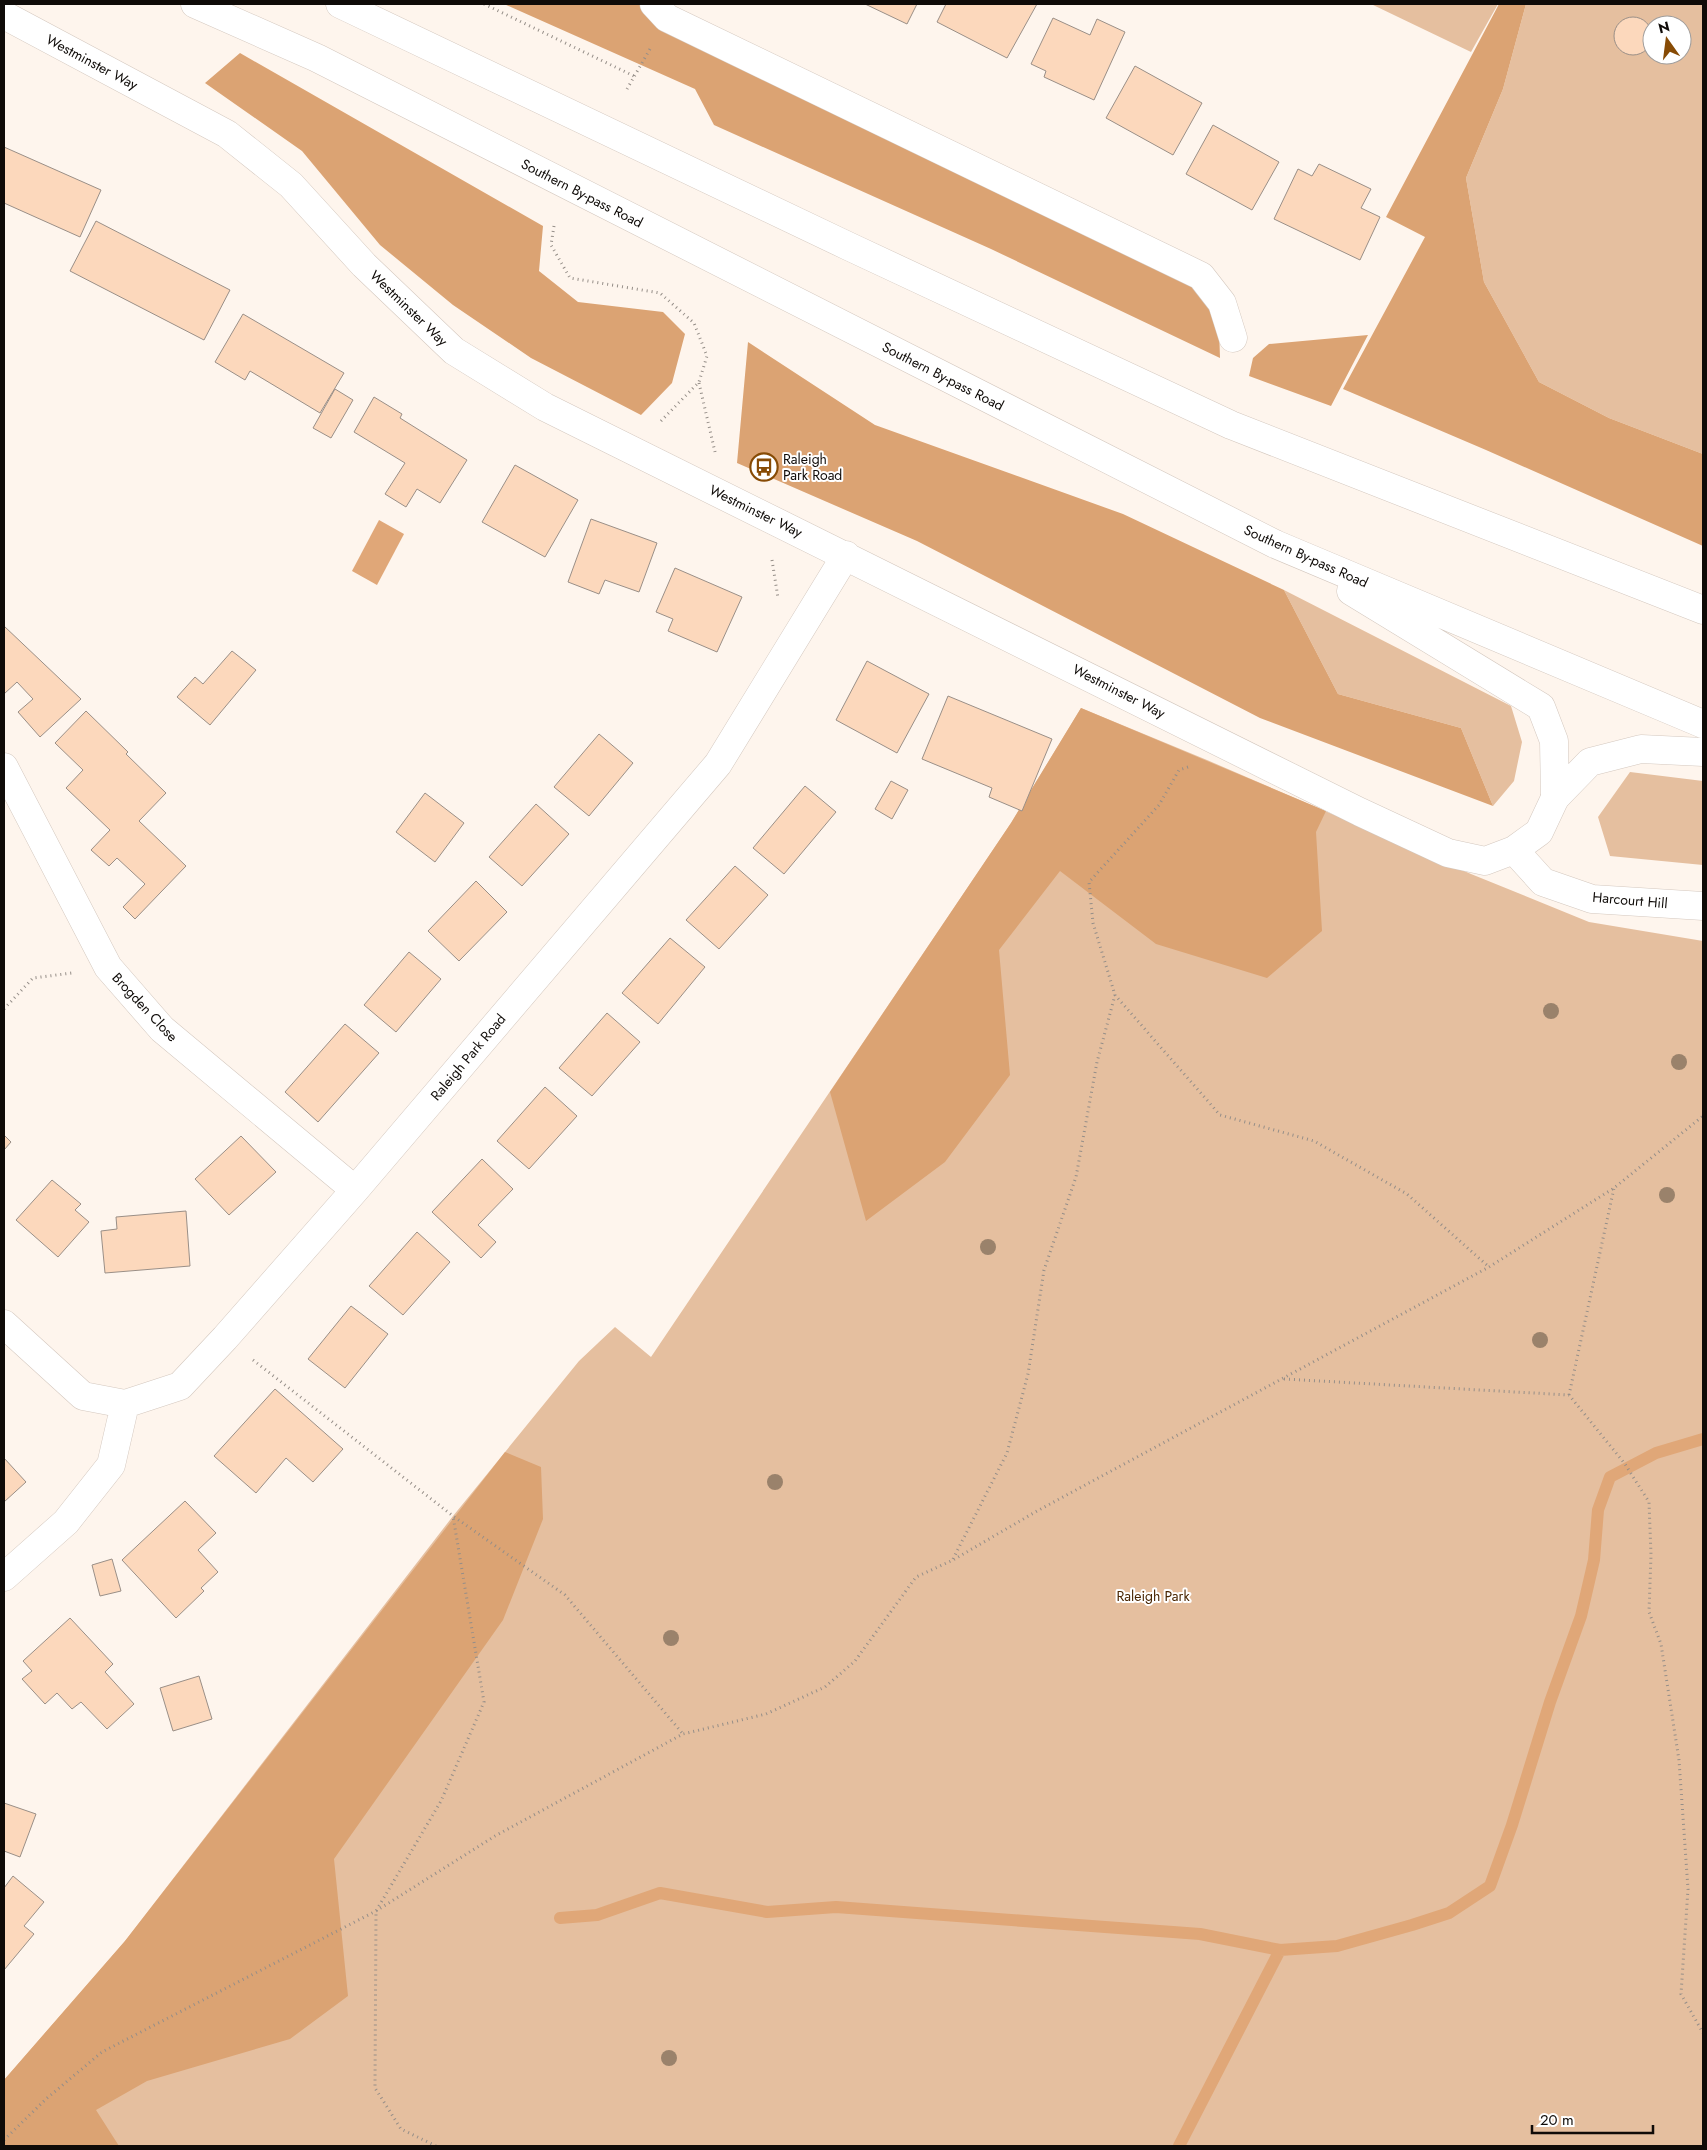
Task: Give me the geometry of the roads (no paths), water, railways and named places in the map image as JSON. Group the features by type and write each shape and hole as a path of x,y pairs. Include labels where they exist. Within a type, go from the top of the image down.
{"main road":[{"name":"Southern By-pass Road","path":"195,4 317,58 1274,544 1703,724"},
{"path":"654,4 667,18 1201,276 1222,303 1233,338"},
{"path":"347,5 857,250 1231,425 1703,610"},
{"name":"Westminster Way","path":"4,16 227,134 291,186 364,266 454,350 545,407 1360,812 1448,853 1485,861 1514,850 1539,832 1556,798"},
{"path":"1274,544 1541,707 1554,741 1556,798"},
{"name":"Raleigh Park Road","path":"125,1404 180,1386 225,1338 355,1190 718,764 846,555"},
{"path":"1556,798 1590,762 1641,748 1703,752"},
{"name":"Brogden Close","path":"4,767 108,967 162,1029 355,1190"},
{"name":"Harcourt Hill","path":"1514,850 1543,882 1592,899 1703,906"},
{"path":"4,1324 83,1396 125,1404 111,1465 66,1522 4,1576"}],"waterway":[{"path":"1179,2146 1280,1950 1337,1946 1412,1925 1449,1913 1490,1886 1512,1825 1550,1702 1581,1616 1594,1560 1598,1510 1610,1477 1656,1453 1703,1439"},
{"path":"560,1918 597,1915 660,1893 767,1912 836,1907 1200,1934 1280,1950"}],"place":[{"name":"Raleigh Park Road","path":"764,467"}],"park label":[{"name":"Raleigh Park","path":"1153,1596"}]}
